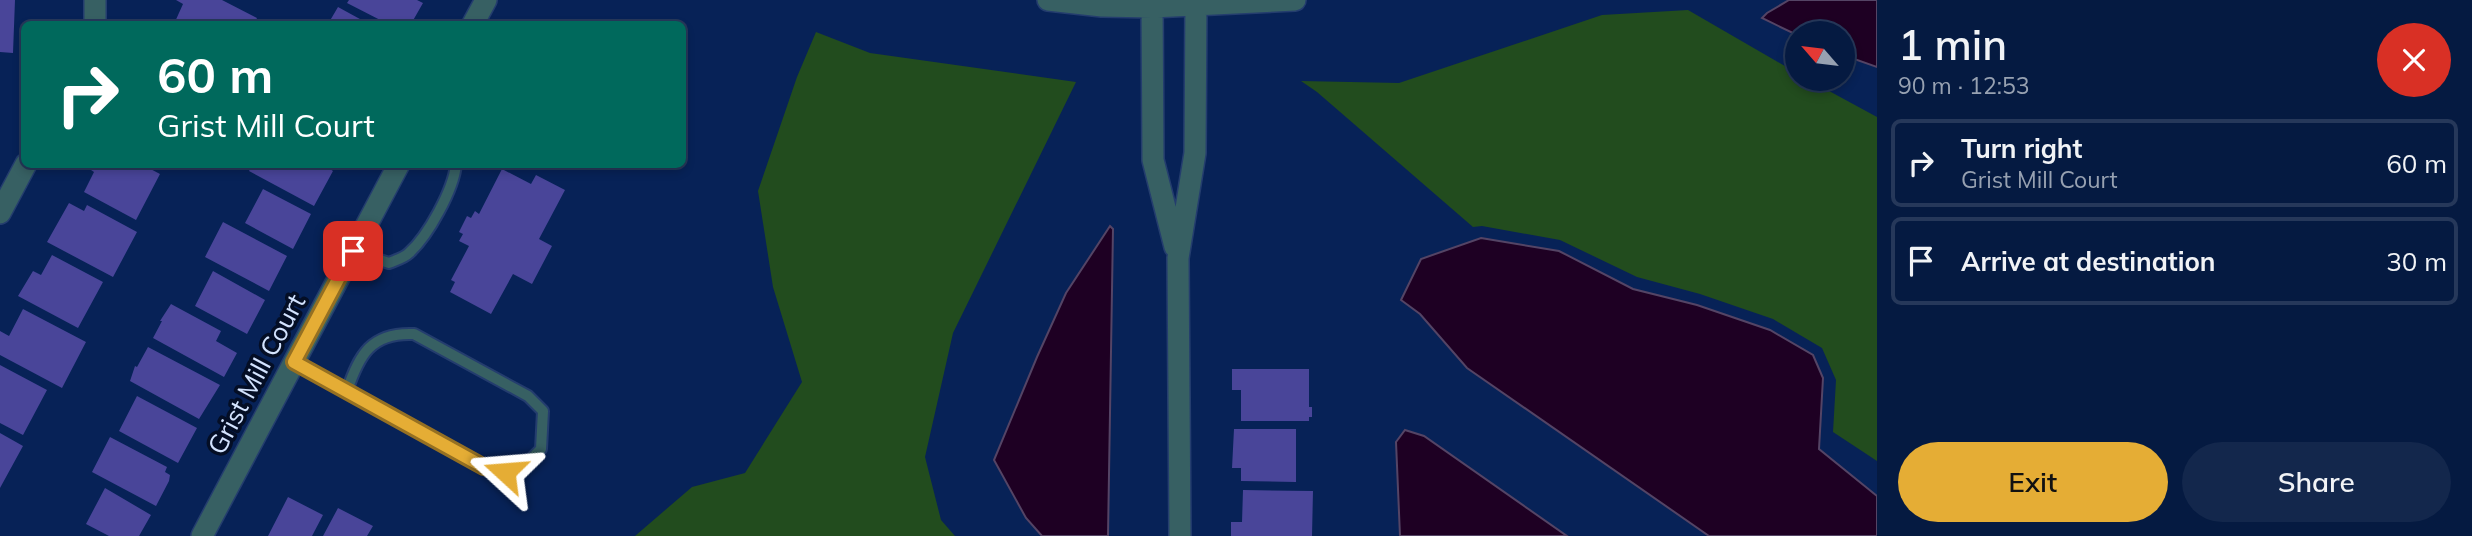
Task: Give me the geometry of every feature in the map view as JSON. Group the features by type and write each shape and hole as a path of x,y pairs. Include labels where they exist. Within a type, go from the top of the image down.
{"street":[{"path":"95,0 95,21"},
{"path":"475,21 486,0"},
{"path":"1048,0 1101,6 1295,0"},
{"path":"1152,3 1153,160 1178,258"},
{"path":"1180,536 1178,258 1195,153 1196,3"},
{"path":"0,213 24,168"},
{"name":"Grist Mill Court","path":"202,536 397,168"}],"lane":[{"path":"353,251 389,263 407,255 420,241 444,201 456,168"},
{"path":"294,362 484,467 505,472 523,468 541,449 543,411 528,396 414,334 396,333 374,344 357,362 347,391"}],"green space":[{"path":"1688,10 1785,66 1785,91 1829,91 1877,117 1877,461 1833,432 1836,380 1822,348 1773,319 1700,294 1637,277 1560,240 1482,226 1473,227 1301,81 1399,83 1602,15"},
{"path":"816,32 870,53 1076,82 953,333 925,457 941,520 955,536 635,536 692,487 745,473 802,382 773,287 758,191 797,77"}],"shaded area":[{"path":"1789,0 1877,0 1877,67 1855,59 1855,21 1785,21 1785,29 1762,18"},
{"path":"1110,226 1113,229 1108,536 1042,536 1026,518 994,460 1066,293"},
{"path":"1481,238 1559,251 1633,289 1697,305 1770,330 1813,355 1823,378 1819,449 1877,496 1877,536 1709,536 1467,368 1420,314 1401,300 1421,259"},
{"path":"1405,430 1424,436 1567,536 1400,536 1396,442"}],"building":[{"path":"0,0 15,0 13,53 0,52"},
{"path":"176,0 222,0 257,18 256,21 175,21 183,4"},
{"path":"349,0 417,0 423,3 413,21 382,21 347,3"},
{"path":"338,7 364,21 330,21"},
{"path":"88,168 149,168 160,174 136,220 84,192 94,172"},
{"path":"251,168 329,168 333,171 314,206 249,171"},
{"path":"502,169 531,184 536,175 565,190 539,239 552,246 532,284 513,274 491,314 450,292 455,282 451,280 469,246 459,241 463,234 459,232 467,216 471,218 475,211 479,214"},
{"path":"263,189 311,214 293,249 245,223"},
{"path":"69,203 84,211 87,205 137,232 113,277 47,242"},
{"path":"223,222 287,256 269,291 205,257"},
{"path":"52,255 103,282 78,328 18,296 33,271 41,275"},
{"path":"213,271 265,300 247,334 195,306"},
{"path":"171,304 221,331 216,341 237,353 224,377 153,338"},
{"path":"23,309 86,342 62,388 0,355 0,331 9,336"},
{"path":"148,347 220,385 199,419 130,381 135,366 137,367"},
{"path":"0,365 47,390 23,435 0,423"},
{"path":"1232,369 1309,369 1309,407 1312,407 1312,417 1309,417 1309,421 1241,421 1241,390 1232,390"},
{"path":"137,396 197,428 178,463 119,431"},
{"path":"1234,429 1296,429 1296,482 1241,481 1241,468 1232,468"},
{"path":"0,433 23,446 0,488"},
{"path":"110,437 167,467 165,472 170,475 169,481 156,506 92,472"},
{"path":"105,488 151,515 139,536 109,536 86,524"},
{"path":"1243,490 1313,491 1312,536 1231,536 1231,522 1242,522"},
{"path":"288,497 323,515 312,536 268,536"},
{"path":"338,508 373,526 367,536 323,536"}],"route":[{"path":"353,251 294,362 484,467 505,472"}]}
